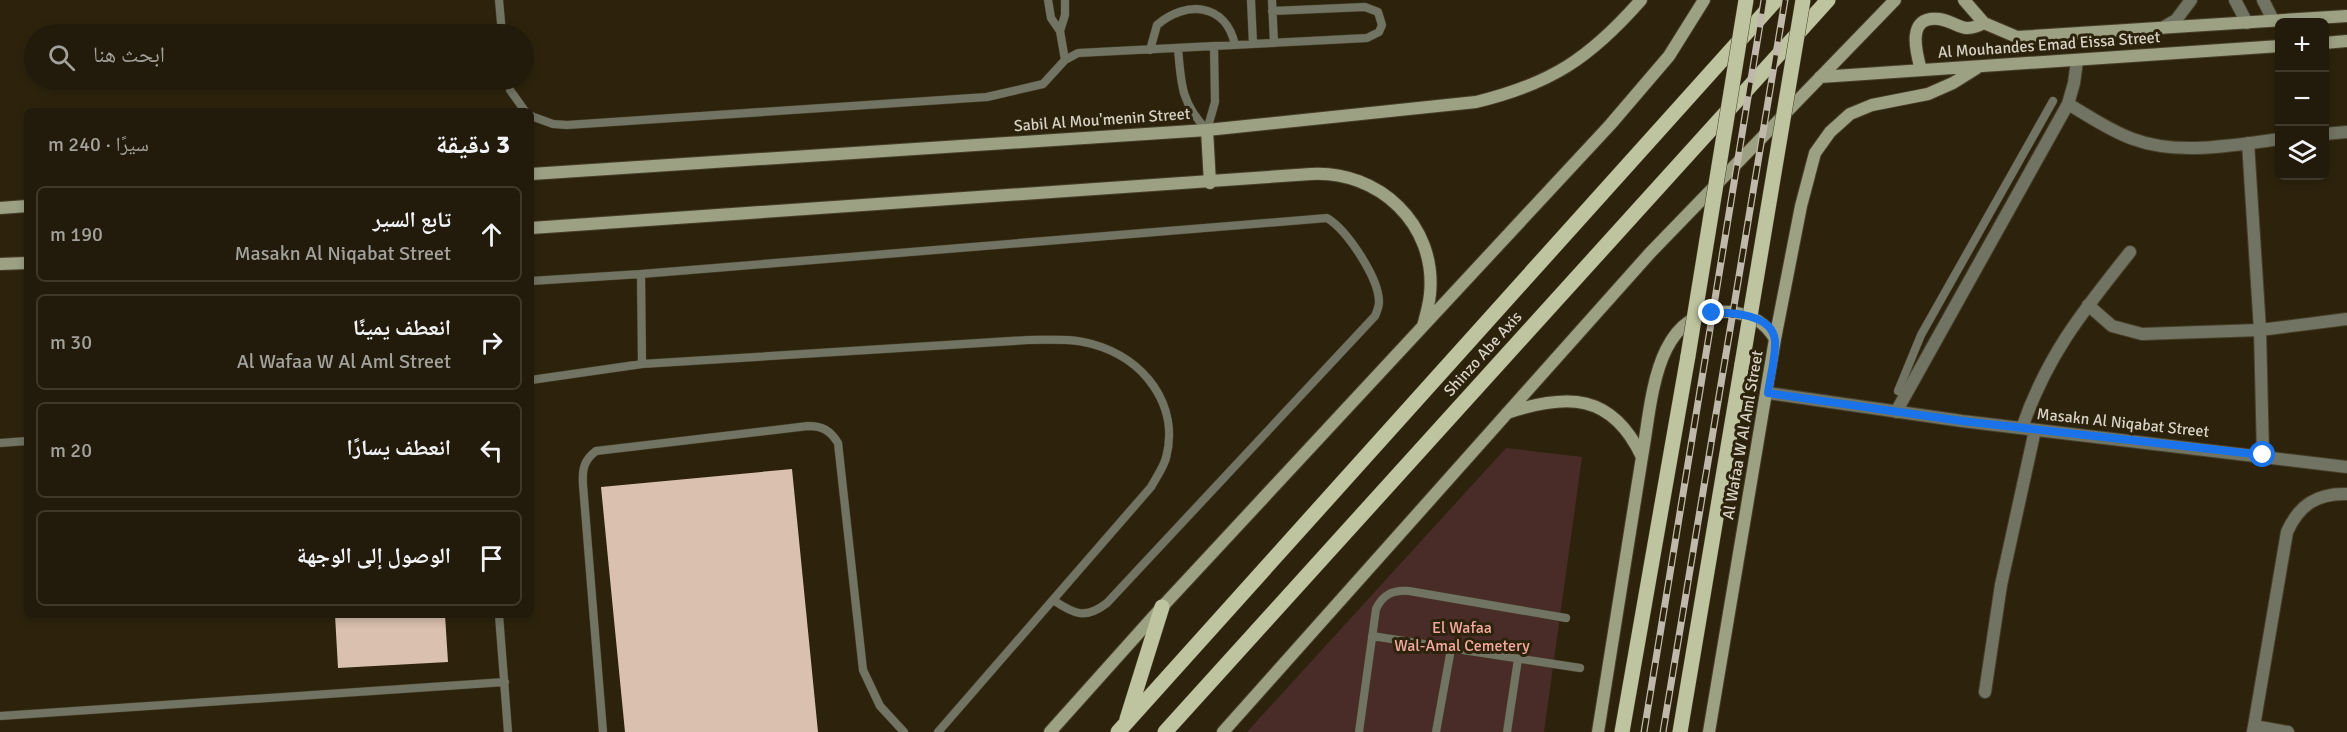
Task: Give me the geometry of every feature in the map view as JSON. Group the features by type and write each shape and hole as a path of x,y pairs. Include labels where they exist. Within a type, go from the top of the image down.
{"main road":[{"path":"1622,732 1688,356 1746,0"},
{"name":"Shinzo Abe Axis","path":"1121,728 1776,0"},
{"path":"1680,732 1803,0"},
{"name":"Shinzo Abe Axis","path":"1165,732 1828,0"},
{"path":"1121,728 1162,607"}],"street":[{"name":"Sabil Al Mou'menin Street","path":"534,174 1207,130 1476,102 1512,93 1547,79 1580,60 1613,31 1641,0"},
{"path":"1050,732 1162,607 1610,125 1669,56 1704,0"},
{"path":"1223,732 1650,253 1895,0"},
{"name":"Al Mouhandes Emad Eissa Street","path":"1964,0 1984,23 2005,34 2029,37 2247,23 2345,14"},
{"path":"2158,29 2176,20 2191,0"},
{"path":"2235,0 2247,23"},
{"path":"2263,0 2272,20"},
{"path":"1921,70 1914,39 1916,32 1925,22 1938,19 1967,29 1984,23"},
{"path":"2329,43 2347,41"},
{"name":"Al Mouhandes Emad Eissa Street","path":"1820,76 1977,68 2275,46"},
{"path":"1896,412 2068,104 2077,61"},
{"name":"Al Wafaa W Al Aml Street","path":"1708,732 1768,393 1775,339 1807,178 1815,153 1830,132 1850,114 1872,105 1928,94 1953,83 1977,68"},
{"path":"2068,104 2116,132 2151,145 2177,148 2275,140"},
{"path":"1207,130 1210,183"},
{"path":"2329,134 2347,132"},
{"path":"2248,143 2260,330 2263,455"},
{"path":"534,228 1326,174 1356,179 1383,192 1399,206 1412,224 1426,257 1430,294 1423,326"},
{"path":"0,208 24,206"},
{"path":"1985,692 2028,429 2050,362 2074,322 2130,252"},
{"path":"0,264 24,262"},
{"path":"2088,305 2112,326 2134,333 2260,330 2347,319"},
{"path":"1598,732 1659,365 1672,337 1684,326 1712,313 1736,313 1758,320 1769,329 1775,339"},
{"name":"Masakn Al Niqabat Street","path":"1768,393 2028,429 2263,455 2347,467"},
{"path":"1505,413 1552,400 1593,406 1616,419 1626,429 1642,457"},
{"path":"2288,732 2253,729 2287,532 2298,512 2317,497 2347,494"}],"lane":[{"path":"499,0 501,24"},
{"path":"1048,0 1051,18 1060,32 1065,60"},
{"path":"1060,32 1065,15 1065,0"},
{"path":"1251,0 1253,44"},
{"path":"1272,0 1274,43"},
{"path":"534,117 553,124 567,125 987,97 1043,84 1065,60 1078,53 1367,38 1374,36 1382,25 1382,18 1372,8 1272,11"},
{"path":"1150,50 1157,26 1177,11 1190,9 1208,11 1225,20 1232,32 1235,45"},
{"path":"1207,130 1215,102 1214,46"},
{"path":"1178,48 1183,94 1193,115 1207,130"},
{"path":"510,90 523,108"},
{"path":"1898,391 1918,341 2054,101"},
{"path":"2018,162 2030,171"},
{"path":"534,281 1327,218 1335,223 1360,256 1377,293 1379,304 1375,316 1107,603 1095,612 1077,614 1053,600"},
{"path":"641,274 642,364"},
{"path":"534,380 642,364 1065,339 1092,344 1118,354 1140,369 1156,387 1166,409 1170,431 1166,460 1151,487 938,732"},
{"path":"1918,341 1932,347"},
{"path":"603,732 583,478 587,458 596,451 820,426 831,432 838,443 863,670 880,706 904,732"},
{"path":"0,443 24,441"},
{"path":"1359,732 1376,609 1381,600 1398,590 1566,618"},
{"path":"499,618 508,732"},
{"path":"1372,636 1580,668"},
{"path":"1436,732 1451,649"},
{"path":"1507,732 1518,659"},
{"path":"0,716 504,682"}],"green space":[{"name":"El Wafaa Wal-Amal Cemetery","path":"1506,448 1582,457 1544,732 1247,732"}],"building":[{"path":"792,469 818,732 625,732 601,487"},
{"path":"335,618 445,618 448,662 338,668"}],"railway":[{"path":"1644,732 1764,0"},
{"path":"1663,732 1785,0"}],"route":[{"path":"1712,313 1744,314 1758,320 1769,329 1775,339 1768,393 1962,421 2263,455"}]}
